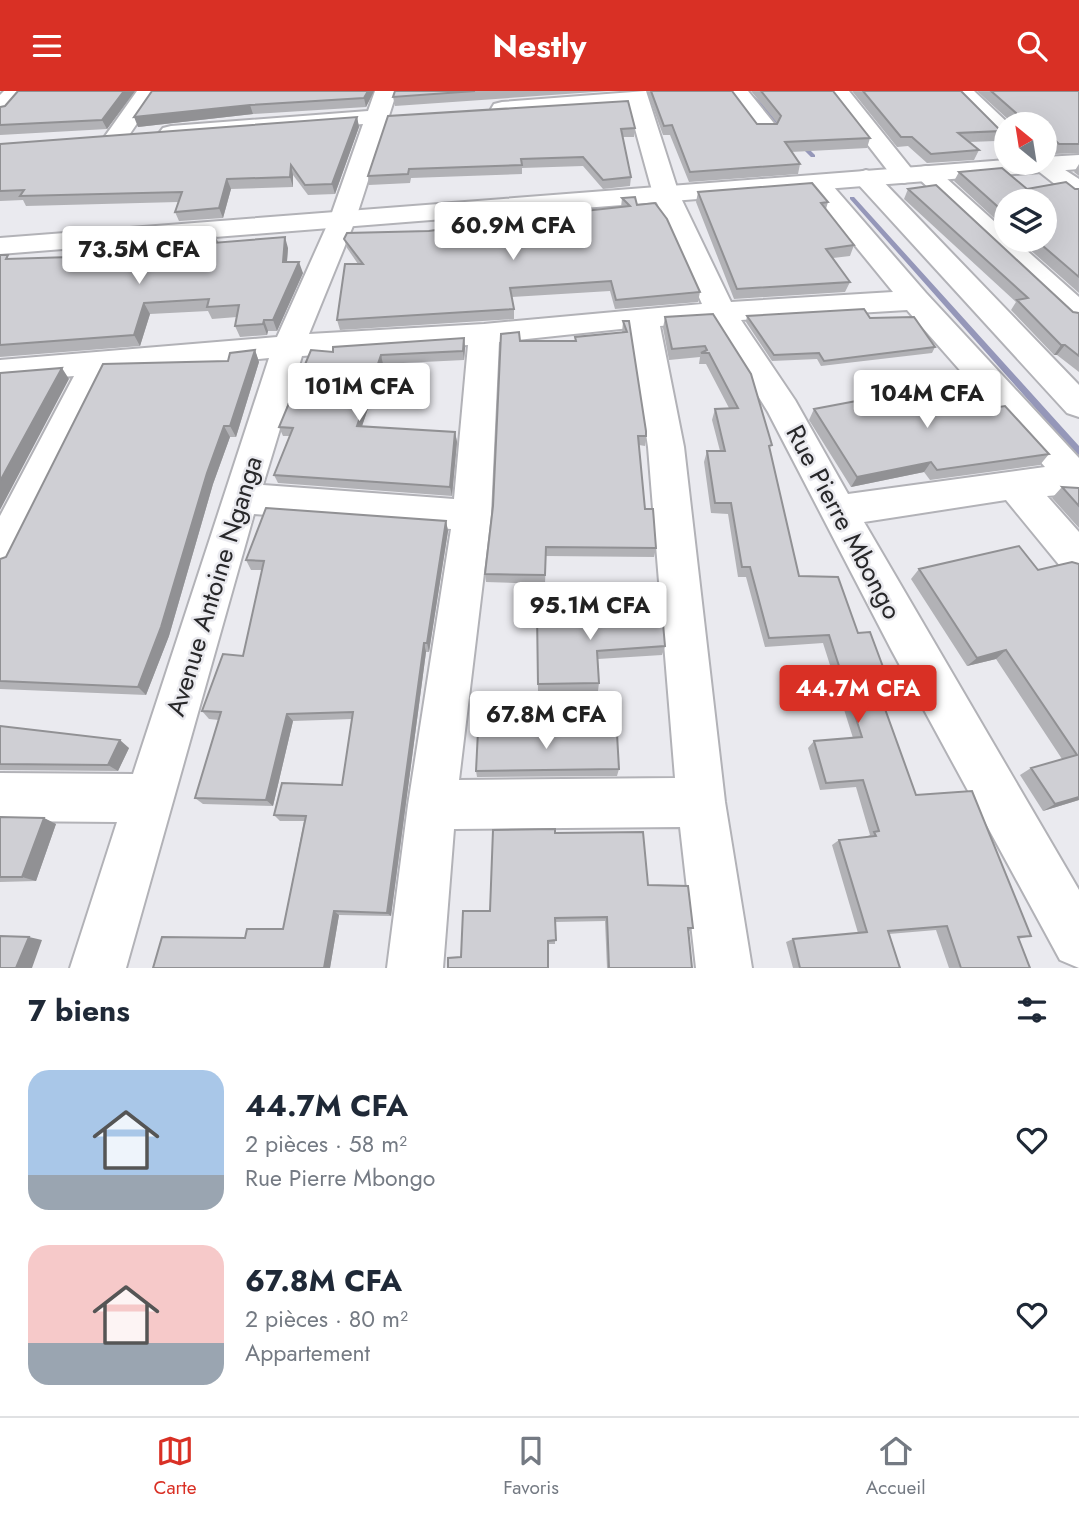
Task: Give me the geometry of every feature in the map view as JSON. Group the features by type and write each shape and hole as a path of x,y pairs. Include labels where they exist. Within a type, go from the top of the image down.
{"street":[{"path":"0,109 16,91"},
{"path":"115,139 148,91"},
{"name":"Avenue Antoine Nganga","path":"98,968 240,498 289,346 342,221 386,91"},
{"path":"736,91 765,127"},
{"path":"837,91 915,174 1079,313"},
{"path":"961,91 994,123"},
{"path":"486,110 513,100 636,95"},
{"name":"Rue Pierre Mbongo","path":"636,95 666,194 720,313 783,409 837,511 1079,941"},
{"path":"253,124 263,102"},
{"path":"89,140 253,124 405,115"},
{"path":"1057,163 1079,162"},
{"path":"0,246 342,221 994,167"},
{"path":"1057,175 1079,191"},
{"path":"866,177 976,299 1079,405"},
{"path":"817,183 915,300 1078,480"},
{"path":"0,371 289,346 484,334 643,317 915,300"},
{"path":"643,317 666,447 701,801 724,968"},
{"path":"415,968 432,805 472,515 484,334"},
{"path":"0,554 97,362"},
{"path":"837,511 1015,484 1078,480"},
{"path":"1015,484 1079,560"},
{"path":"240,498 472,515"},
{"path":"0,797 149,798"},
{"path":"432,805 701,801"}],"building":[{"path":"18,91 124,91 102,120 0,125 0,107 5,106"},
{"path":"152,91 368,91 364,98 250,105 134,117"},
{"path":"395,91 475,91 393,97"},
{"path":"651,91 732,91 757,124 777,124 781,116 761,91 833,91 870,138 785,142 800,164 690,172 672,125 664,126"},
{"path":"863,91 961,91 994,124 994,131 958,133 979,150 931,154 912,137 901,137"},
{"path":"991,91 1079,91 1079,144 1057,142 1057,112 1015,112"},
{"path":"628,101 635,128 621,129 631,177 603,180 583,157 521,159 522,165 409,169 408,174 368,176 388,116"},
{"path":"357,117 332,184 305,185 291,165 290,177 227,179 219,208 175,212 182,192 20,196 24,190 0,191 0,144"},
{"path":"994,169 994,175 1010,175 1027,189 994,189 994,203 959,172"},
{"path":"1066,182 1079,189 1079,277 1050,252 1057,252 1057,189 1027,189"},
{"path":"812,183 828,202 821,203 854,245 826,249 850,282 737,289 698,192"},
{"path":"936,185 994,239 994,252 1008,252 1073,312 1079,313 1079,356 1061,345 1017,300 1028,298 908,189"},
{"path":"635,197 637,205 655,203 667,219 700,292 616,300 611,281 510,288 514,309 337,320 345,264 363,264 344,239 347,233 429,231 502,221 550,218 548,215 630,206 622,198"},
{"path":"212,228 210,237 215,237 213,243 285,237 283,262 299,262 273,320 264,320 263,324 235,326 239,305 207,307 209,299 144,303 134,335 0,345 0,255 8,255 6,259 71,257 74,251 116,249 118,245 162,244 166,232"},
{"path":"864,309 870,318 914,317 935,347 824,361 819,353 774,355 747,316"},
{"path":"713,314 751,374 772,445 769,446 799,576 838,577 858,633 870,632 889,683 876,684 916,795 972,791 1031,936 1018,937 1030,968 961,968 947,926 888,931 900,968 800,968 793,939 867,932 839,840 876,836 874,832 879,831 863,780 826,783 814,741 862,737 829,635 769,638 750,567 742,567 731,503 715,503 707,451 725,451 715,409 738,408 709,353 701,353 707,350 705,346 672,349 665,317"},
{"path":"623,321 629,321 646,431 646,436 638,436 645,509 653,509 656,548 546,547 545,575 485,574 493,506 501,334 519,332 520,341 576,341 575,337 627,332"},
{"path":"464,338 463,351 381,355 357,426 455,432 450,487 274,475 293,428 279,427 311,350 333,352 333,347"},
{"path":"255,350 230,426 224,426 207,473 161,627 138,687 0,681 0,559 6,557 103,364 228,361 230,353"},
{"path":"62,368 0,481 0,373"},
{"path":"967,380 993,408 1005,406 1049,454 937,470 931,462 857,477 814,409"},
{"path":"1062,487 1079,488 1079,506"},
{"path":"266,508 446,521 427,643 424,643 387,913 334,911 324,968 153,968 162,937 245,938 247,929 283,929 306,816 274,815 282,783 342,785 353,712 287,714 266,800 195,798 221,712 202,711 223,654 243,656 264,561 246,560"},
{"path":"1019,546 1038,570 1072,562 1079,564 1079,797 1055,804 1031,768 1077,755 1006,650 977,658 919,569"},
{"path":"662,612 665,646 597,651 599,683 538,684 537,613 595,613 595,616"},
{"path":"0,726 120,740 108,765 0,764"},
{"path":"478,731 617,734 619,769 476,771"},
{"path":"0,817 44,818 22,877 0,877"},
{"path":"555,829 555,833 643,832 648,885 688,886 693,928 688,928 692,968 609,968 607,917 555,918 556,940 548,941 548,968 448,968 448,958 461,957 463,911 490,911 493,830"},
{"path":"0,936 29,937 16,968 0,968"}],"waterway":[{"path":"746,91 783,127"},
{"path":"799,142 813,156"},
{"path":"852,198 1079,452"}]}
